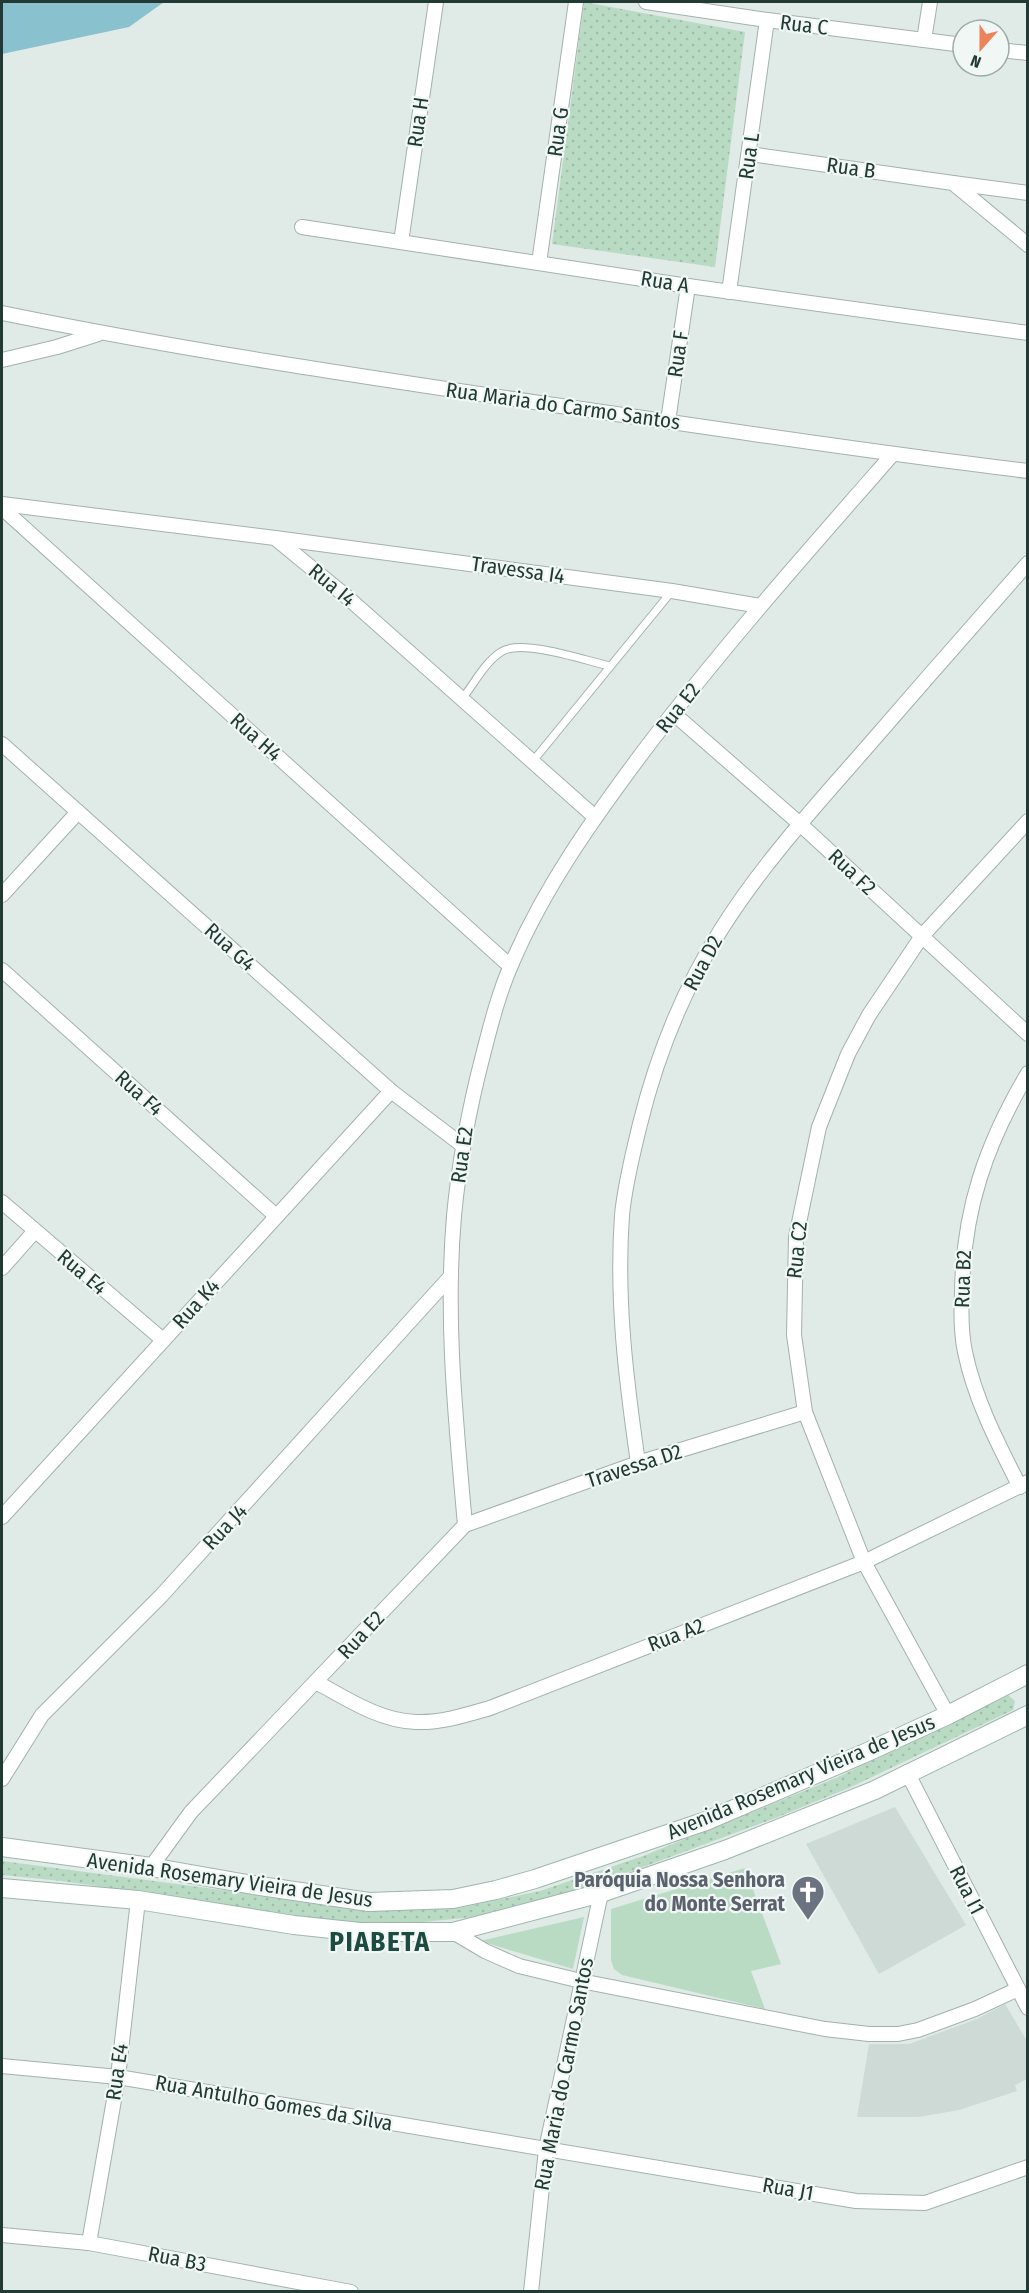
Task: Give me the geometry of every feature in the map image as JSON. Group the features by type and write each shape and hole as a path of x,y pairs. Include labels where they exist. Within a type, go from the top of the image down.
{"street":[{"name":"Rua H","path":"401,242 436,2"},
{"name":"Rua G","path":"539,263 576,2"},
{"name":"Rua C","path":"646,2 767,21 951,43"},
{"path":"924,40 930,2"},
{"name":"Rua L","path":"729,292 767,21"},
{"path":"1011,52 1028,54"},
{"name":"Rua B","path":"750,154 1028,193"},
{"path":"953,183 1028,245"},
{"name":"Rua A","path":"302,227 729,292 1028,333"},
{"name":"Rua F","path":"668,421 688,286"},
{"name":"Rua Maria do Carmo Santos","path":"2,313 100,333 309,369 892,455 1028,471"},
{"name":"Rua Maria do Carmo Santos","path":"2,360 57,347 100,333"},
{"name":"Rua E2","path":"151,1867 191,1812 465,1525 452,1382 453,1220 462,1145 491,1024 510,966 532,918 554,879 595,817 673,712 760,606 892,455"},
{"path":"2,504 275,538"},
{"name":"Rua H4","path":"2,508 510,966"},
{"name":"Travessa I4","path":"275,538 672,591 760,606"},
{"name":"Rua I4","path":"275,538 347,597 595,817"},
{"name":"Rua D2","path":"638,1463 620,1322 622,1213 644,1106 660,1055 680,1006 722,928 800,824 1028,563"},
{"name":"Rua F2","path":"673,712 800,824 1028,1034"},
{"name":"Rua G4","path":"2,744 391,1091 462,1145"},
{"path":"2,896 78,812"},
{"name":"Rua C2","path":"948,1714 864,1562 805,1412 794,1335 793,1278 796,1237 819,1126 848,1054 869,1015 922,936 1028,821"},
{"name":"Rua F4","path":"2,970 276,1215"},
{"name":"Rua B2","path":"1024,1485 983,1410 970,1372 964,1350 962,1272 968,1217 981,1170 1012,1100 1028,1073"},
{"name":"Rua K4","path":"2,1517 391,1091"},
{"name":"Rua E4","path":"2,1202 34,1232 163,1340"},
{"path":"2,1268 34,1232"},
{"name":"Rua J4","path":"2,1779 42,1715 161,1596 451,1275"},
{"name":"Travessa D2","path":"465,1525 638,1463 805,1412"},
{"name":"Rua A2","path":"316,1682 358,1705 392,1718 418,1723 453,1719 490,1708 864,1562 1024,1485"},
{"name":"Avenida Rosemary Vieira de Jesus","path":"2,1847 151,1867 369,1902 453,1899 536,1879 706,1821 948,1714 1028,1674"},
{"name":"Avenida Rosemary Vieira de Jesus","path":"2,1888 138,1900 303,1926 360,1932 453,1932 643,1880 875,1790 907,1772 1028,1715"},
{"name":"Rua I1","path":"907,1772 1028,2008"},
{"name":"Rua Maria do Carmo Santos","path":"531,2292 546,2149 601,1893"},
{"name":"Rua E4","path":"89,2243 118,2077 138,1900"},
{"path":"453,1932 485,1951 519,1966 581,1981 825,2030 885,2035 918,2030 933,2026 1018,1989"},
{"name":"Rua Antulho Gomes da Silva","path":"2,2066 118,2077 546,2149"},
{"name":"Rua J1","path":"546,2149 856,2201 925,2203 1028,2168"},
{"name":"Rua B3","path":"2,2235 89,2243 351,2292"}],"lane":[{"path":"533,761 672,591"},
{"path":"462,699 495,657 513,647 523,646 610,666"}],"shaded area":[{"path":"895,1807 966,1925 879,1974 806,1844"},
{"path":"1005,2004 1027,2041 1027,2079 1015,2085 1017,2091 959,2110 919,2117 857,2117 869,2044 909,2044 977,2019"}],"green space":[{"path":"584,2 745,32 715,267 552,244"},
{"path":"1008,1695 1015,1701 1013,1710 851,1787 778,1817 570,1894 493,1915 423,1922 354,1924 62,1881 2,1875 2,1861 351,1907 454,1909 540,1891 643,1856 836,1778"},
{"path":"745,1868 781,1964 751,1971 765,2009 622,1975 614,1969 611,1960 611,1909"},
{"path":"584,1917 573,1969 480,1941"}],"water":[{"path":"2,2 164,2 129,27 2,54"}],"place":[{"name":"Paróquia Nossa Senhora do Monte Serrat","path":"808,1921"}],"district":[{"name":"PIABETA","path":"380,1942"}]}
